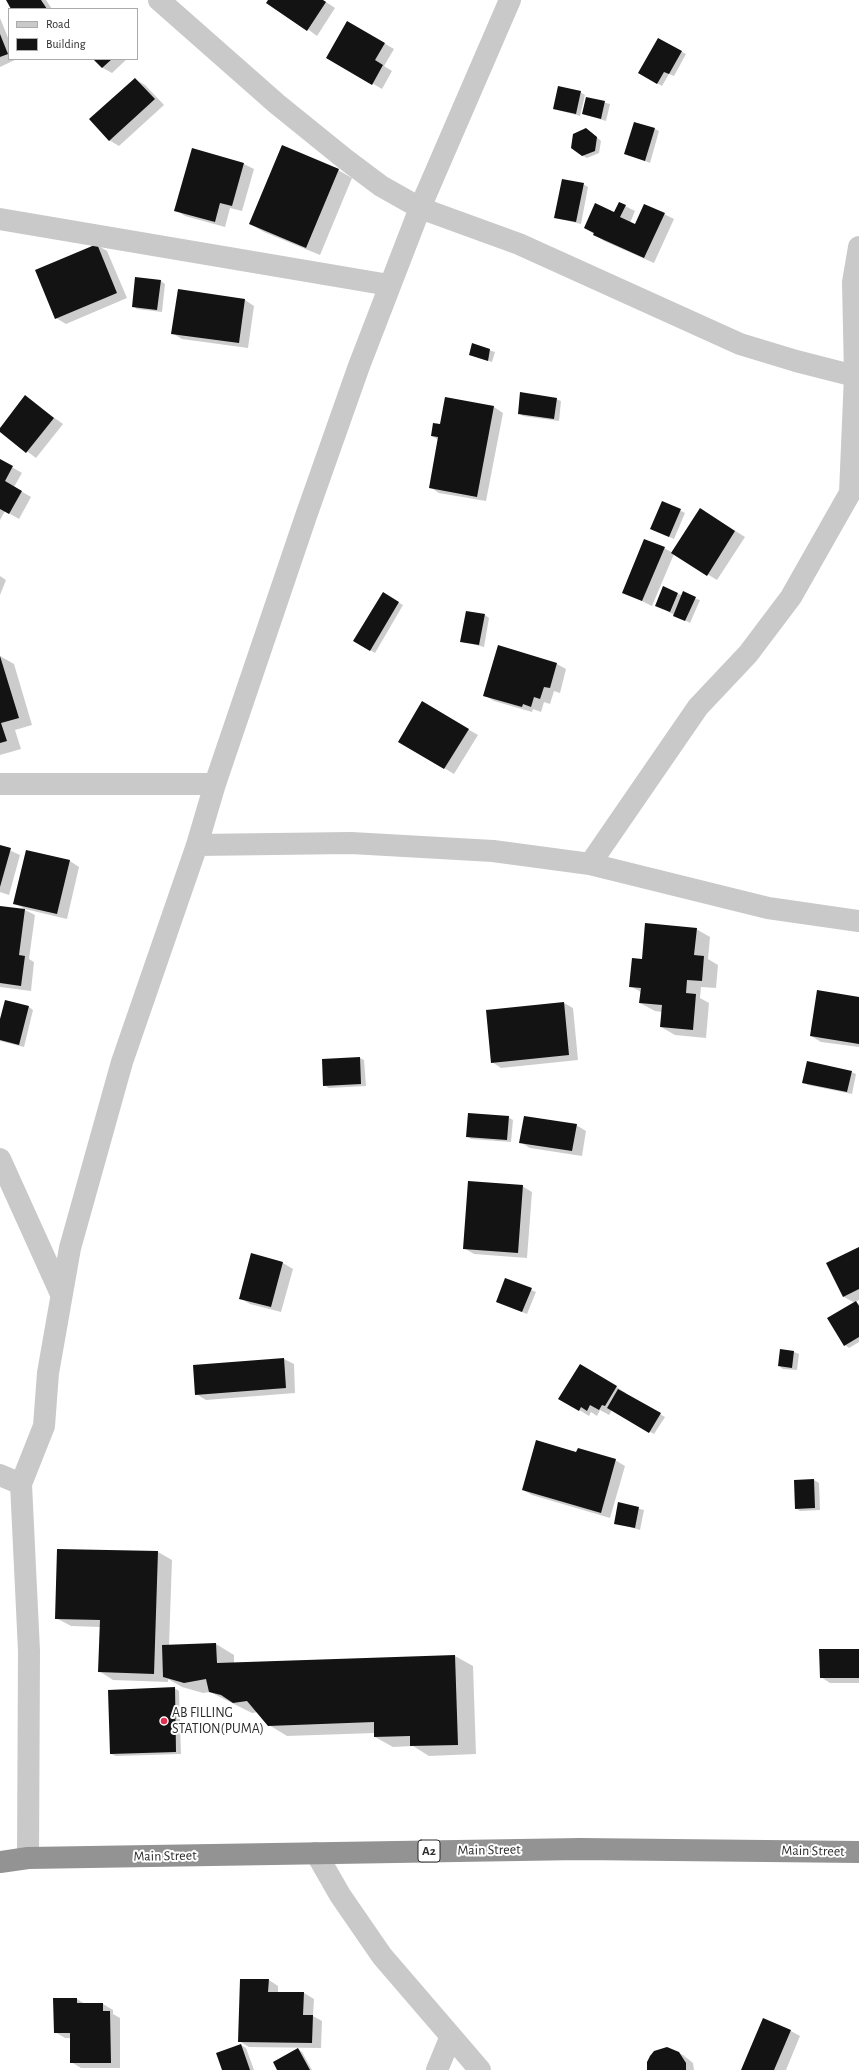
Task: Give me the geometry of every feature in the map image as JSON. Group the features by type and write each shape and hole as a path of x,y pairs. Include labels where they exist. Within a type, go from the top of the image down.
{"highway":[{"name":"Main Street","path":"0,1862 28,1858 580,1849 859,1852"}],"street":[{"path":"159,0 253,84 345,159 381,186 420,208 518,244 740,344 796,361 857,376"},
{"path":"28,1858 29,1650 21,1484 44,1426 48,1373 70,1248 122,1062 306,516 389,286 420,208 510,0"},
{"path":"0,219 389,286"},
{"path":"590,864 698,707 748,654 791,596 854,492 857,376 853,282 859,247"},
{"path":"0,784 215,784"},
{"path":"196,845 351,844 418,846 493,851 590,864 768,908 859,921"},
{"path":"0,1159 61,1294"},
{"path":"0,1475 21,1484"},
{"path":"316,1853 340,1895 382,1956 480,2070"},
{"path":"437,2070 451,2036"}],"building":[{"path":"6,0 41,0 46,8 10,8"},
{"path":"268,0 323,0 326,2 307,31 266,3"},
{"path":"347,21 385,43 375,60 383,65 372,85 326,58"},
{"path":"0,34 8,54 0,57"},
{"path":"658,38 682,51 669,74 664,72 657,84 638,73"},
{"path":"94,60 111,60 102,68"},
{"path":"135,78 155,99 109,141 89,119"},
{"path":"558,86 581,91 576,114 553,109"},
{"path":"586,97 605,101 601,119 582,114"},
{"path":"634,122 655,128 645,161 624,154"},
{"path":"586,128 597,137 595,151 582,156 571,148 573,134"},
{"path":"282,145 339,169 306,248 249,224"},
{"path":"192,148 244,163 232,206 220,203 215,222 174,211"},
{"path":"562,179 584,183 576,222 554,218"},
{"path":"619,202 626,205 620,217 635,224 644,204 665,213 644,258 593,235 594,233 584,228 595,203 614,212"},
{"path":"97,244 117,293 55,319 35,270"},
{"path":"135,277 161,280 157,310 132,307"},
{"path":"178,289 245,299 239,343 171,334"},
{"path":"472,343 490,349 488,361 469,355"},
{"path":"520,392 557,398 554,419 518,414"},
{"path":"25,395 54,418 26,453 0,432 0,428"},
{"path":"445,397 494,406 477,497 429,488 438,437 431,436 433,423 440,424"},
{"path":"0,459 13,466 5,481 22,491 9,514 0,509"},
{"path":"662,501 681,509 669,537 650,529"},
{"path":"700,508 735,531 707,576 671,553"},
{"path":"644,539 665,547 642,601 622,593"},
{"path":"663,586 678,593 670,612 655,606"},
{"path":"683,591 696,597 685,621 673,616"},
{"path":"383,592 399,602 370,651 353,641"},
{"path":"466,611 485,614 479,645 460,642"},
{"path":"498,645 557,663 550,688 544,687 540,699 534,697 531,707 523,704 522,707 483,696"},
{"path":"0,656 19,718 1,723 7,741 0,743"},
{"path":"422,701 469,729 444,769 398,742"},
{"path":"0,845 11,848 0,887"},
{"path":"26,850 70,860 57,914 13,904"},
{"path":"0,906 25,909 19,955 25,956 21,986 0,983"},
{"path":"645,923 697,928 694,955 704,956 702,981 687,980 686,993 696,994 693,1030 660,1027 662,1005 639,1003 641,988 629,987 632,958 642,959"},
{"path":"817,990 859,997 859,1044 810,1036"},
{"path":"5,1000 29,1006 19,1045 0,1040 0,1019"},
{"path":"564,1002 569,1055 491,1063 486,1010"},
{"path":"360,1057 361,1084 323,1086 322,1059"},
{"path":"807,1061 852,1071 847,1092 802,1083"},
{"path":"468,1113 509,1116 507,1140 466,1137"},
{"path":"524,1116 577,1124 572,1151 519,1143"},
{"path":"468,1181 523,1185 518,1253 463,1249"},
{"path":"859,1247 859,1289 843,1297 826,1263"},
{"path":"251,1253 283,1262 271,1307 239,1299"},
{"path":"505,1278 532,1288 522,1312 496,1302"},
{"path":"856,1301 859,1306 859,1337 844,1346 827,1318"},
{"path":"780,1349 794,1351 792,1368 778,1366"},
{"path":"284,1358 286,1388 195,1395 193,1365"},
{"path":"580,1364 617,1386 605,1406 602,1405 599,1410 590,1405 587,1411 581,1407 579,1411 558,1399"},
{"path":"618,1389 661,1413 649,1433 607,1408"},
{"path":"536,1440 576,1452 578,1448 616,1459 601,1513 522,1490"},
{"path":"814,1479 815,1508 795,1509 794,1480"},
{"path":"618,1502 639,1507 635,1528 614,1524"},
{"path":"57,1549 158,1551 154,1674 98,1672 100,1620 55,1619"},
{"path":"216,1643 217,1663 455,1655 458,1745 410,1746 410,1736 374,1737 374,1722 268,1726 247,1701 233,1703 221,1695 209,1692 206,1679 184,1683 163,1677 162,1645"},
{"path":"819,1649 859,1649 859,1678 820,1678"},
{"path":"175,1687 176,1752 110,1754 108,1690"},
{"path":"240,1979 269,1979 268,1992 304,1992 303,2015 313,2015 312,2043 238,2042"},
{"path":"53,1998 77,1998 77,2003 103,2003 103,2011 110,2011 111,2063 70,2063 70,2033 54,2033"},
{"path":"763,2018 791,2030 774,2070 741,2070"},
{"path":"241,2044 250,2070 222,2070 216,2053"},
{"path":"667,2047 679,2052 686,2063 686,2070 647,2070 647,2062 654,2051"},
{"path":"298,2048 310,2070 277,2070 273,2062"}],"place":[{"name":"AB FILLING STATION(PUMA)","path":"164,1721"}]}
